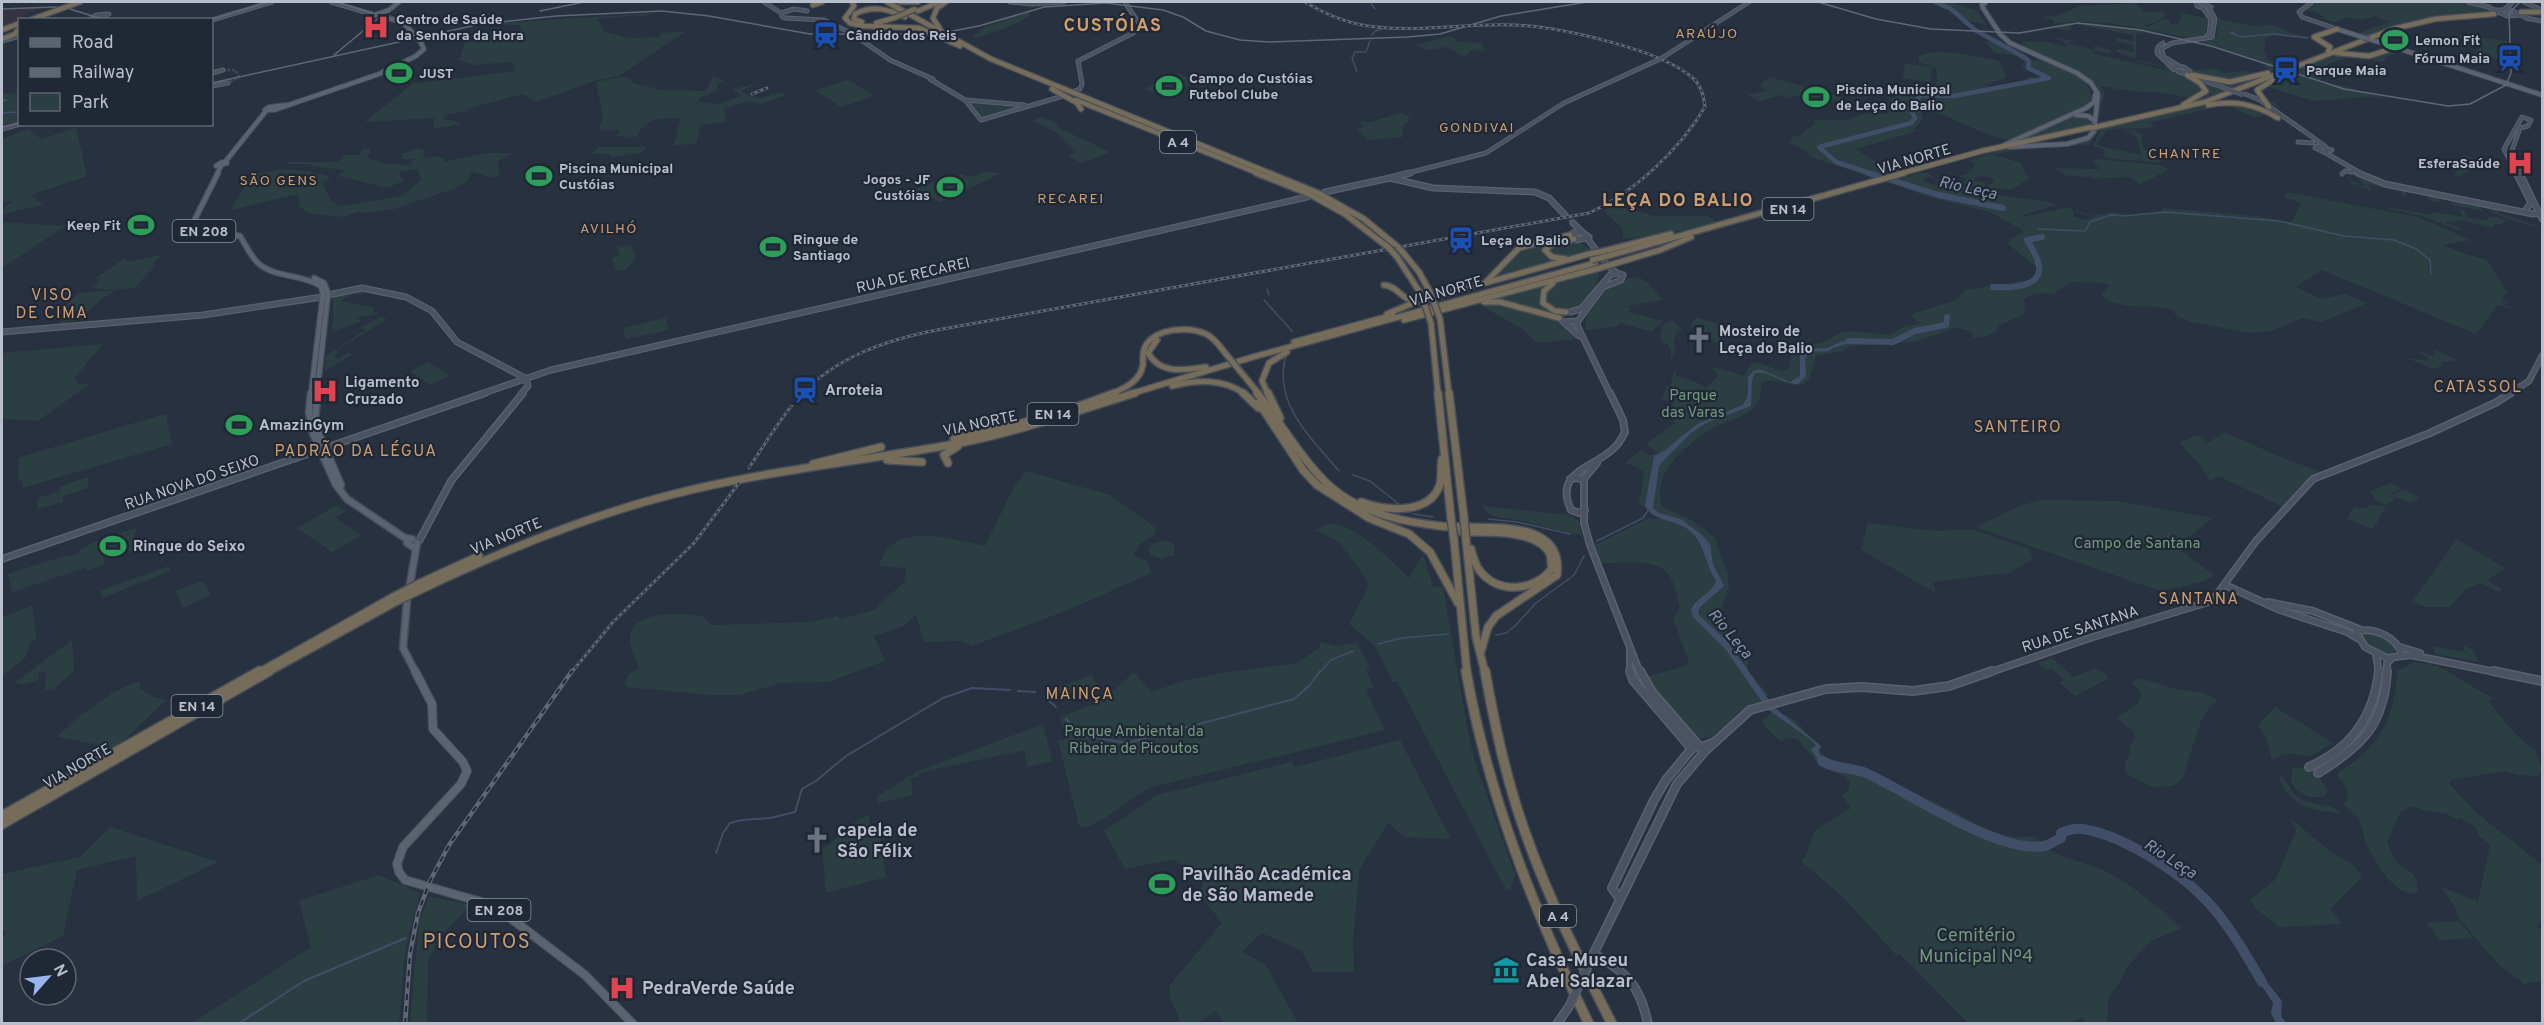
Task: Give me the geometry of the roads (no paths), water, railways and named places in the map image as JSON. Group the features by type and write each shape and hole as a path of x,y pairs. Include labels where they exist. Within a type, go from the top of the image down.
{"highway":[{"path":"36,18 80,2"},
{"path":"42,18 86,2"},
{"path":"852,2 854,6 845,18 850,23 859,26 910,26 960,46"},
{"name":"A 4","path":"880,2 960,46 1052,89 1309,194 1345,214 1389,248 1397,257 1421,298 1431,322 1444,454 1443,464 1454,540 1467,678 1477,726 1524,881 1589,1023"},
{"name":"A 4","path":"887,2 991,59 1318,193 1365,219 1398,247 1419,272 1430,292 1440,319 1476,637 1481,651 1494,725 1521,818 1566,934 1612,1023"},
{"path":"893,2 939,31"},
{"path":"900,2 918,2"},
{"path":"859,26 880,25 934,2"},
{"path":"916,10 939,2"},
{"path":"946,2 937,9 933,18 938,28 949,36"},
{"path":"859,5 850,15 849,18 853,22 875,24 895,19"},
{"path":"895,19 868,23 856,21 854,16 862,11 882,8 908,18"},
{"name":"EN 14","path":"1992,148 2174,110 2210,99 2401,26 2494,11"},
{"name":"EN 14","path":"2365,38 2419,21 2494,11"},
{"path":"2520,14 2542,11"},
{"path":"2454,20 2470,15"},
{"path":"2401,26 2426,24"},
{"path":"2,31 18,26"},
{"path":"2,41 15,34 18,29"},
{"path":"2327,54 2331,50 2329,47 2314,37 2337,29"},
{"name":"EN 14","path":"2319,36 2319,40 2330,44 2350,45"},
{"name":"EN 14","path":"2350,45 2346,49 2350,53 2374,55"},
{"path":"2374,55 2394,48"},
{"name":"EN 14","path":"2327,54 2338,53 2367,57 2374,55"},
{"path":"2189,74 2218,82 2234,82 2289,69"},
{"path":"2269,107 2257,90 2289,69"},
{"path":"2174,110 2206,91 2189,74"},
{"path":"1052,89 1077,103 1081,109"},
{"path":"1071,92 1091,96"},
{"path":"2174,110 2235,102 2262,108 2278,118"},
{"path":"1155,121 1160,128 1174,135"},
{"name":"EN 14","path":"2009,147 2094,126"},
{"path":"1143,132 1168,138"},
{"name":"VIA NORTE","path":"1895,177 2009,147"},
{"name":"VIA NORTE","path":"2,816 396,598 521,538 614,507 692,485 897,452 1016,424 1360,324 1594,261 1610,263 1660,250 1691,237 1992,148"},
{"name":"VIA NORTE","path":"1610,263 1721,225 1882,181"},
{"path":"1568,312 1555,311 1547,307 1542,300 1543,293 1552,283 1577,274 1604,250 1721,225"},
{"path":"1574,237 1552,244 1546,248 1546,252 1562,259 1610,263"},
{"path":"1483,284 1495,275 1515,250 1574,237"},
{"path":"1386,283 1396,288 1404,300 1594,261"},
{"name":"VIA NORTE","path":"419,587 535,538 632,505 715,484 897,455 995,435 1204,371 1309,344 1594,261"},
{"path":"1378,324 1418,318 1577,274"},
{"path":"1360,324 1421,298"},
{"path":"1464,306 1500,302 1561,320"},
{"path":"1079,406 1122,388 1137,379 1143,369 1143,350 1148,342 1158,335 1182,330 1202,333 1214,340 1223,355"},
{"path":"1206,367 1182,370 1163,368 1151,360 1149,350 1155,341 1161,338 1184,334 1201,336 1209,341 1280,421 1318,475 1356,504 1394,519 1444,527 1508,528 1529,532 1550,544 1559,560 1557,575 1542,588 1513,603 1497,616 1487,630 1481,651"},
{"path":"1280,421 1262,381 1263,375 1269,363 1277,357 1309,344"},
{"path":"1237,372 1297,460 1317,485 1369,518 1409,534 1424,545 1440,567 1460,608"},
{"path":"1065,415 1199,380 1218,382 1237,388 1265,414"},
{"path":"948,463 944,455 949,449 995,435"},
{"path":"813,464 881,447"},
{"path":"825,466 879,460 922,462"},
{"path":"1337,491 1377,507 1395,508 1414,505 1428,499 1437,491 1443,464"},
{"path":"1357,511 1421,528 1524,536 1541,544 1548,551 1552,568 1542,580 1531,585 1503,585 1491,580 1478,568 1470,544 1466,540"},
{"name":"VIA NORTE","path":"2,824 396,598"}],"main road":[{"path":"213,19 270,2"},
{"path":"331,2 375,15 388,13 399,2"},
{"path":"339,2 381,14 388,13"},
{"path":"764,2 784,17 812,18 836,23 890,60 932,80 967,101 981,120 1019,107 1060,97"},
{"path":"1010,2 1025,4 1064,2"},
{"path":"1397,178 1483,154 1564,103 1660,59 1749,2"},
{"path":"1976,2 1986,2"},
{"path":"1976,2 1995,34 2010,45 2071,71 2091,86 2095,95 2094,102 2073,115 2027,136 1992,148"},
{"path":"1986,2 1982,8 2000,34 2022,50 2071,70 2091,83 2098,97 2093,135 2081,142 2009,147"},
{"path":"2189,74 2188,69 2164,57 2161,49 2171,43 2203,40 2212,36 2215,17 2209,8 2197,6 2198,2"},
{"path":"2313,2 2300,11 2299,14 2304,19 2542,95"},
{"path":"2468,2 2488,7 2503,15 2520,14"},
{"path":"2505,9 2513,2"},
{"path":"2520,14 2524,2 2542,11"},
{"path":"781,13 816,3"},
{"path":"799,17 816,3"},
{"path":"1071,92 1080,89 1082,84 1078,61 1133,33 1141,26 1127,3"},
{"path":"2203,6 2211,17 2208,36 2170,41 2157,48 2159,56 2179,72 2244,94 2269,107 2325,146"},
{"path":"769,7 791,9"},
{"path":"796,8 807,12 812,18"},
{"path":"2494,11 2505,9 2529,19 2542,21"},
{"name":"EN 208","path":"388,13 404,23 413,33 421,43 422,52 369,78 264,113 223,164 192,225 200,230 240,236 259,264 272,271 321,283 325,296 315,413 323,450 336,485 350,501 414,541"},
{"path":"91,18 110,14 108,18"},
{"path":"2,41 18,37"},
{"path":"2172,68 2179,66"},
{"path":"213,73 223,70"},
{"path":"213,86 228,83"},
{"path":"2244,94 2257,101 2305,139 2331,148 2331,152 2356,170 2388,183 2528,210 2541,216"},
{"path":"967,101 1019,107"},
{"path":"2073,115 2088,116 2094,126"},
{"path":"2512,140 2518,122 2523,117 2531,120 2530,124 2520,128 2512,140 2504,149 2541,216"},
{"path":"2,128 18,124"},
{"path":"2298,142 2305,139"},
{"path":"2314,144 2316,149 2358,174"},
{"path":"2324,152 2331,152"},
{"path":"2337,160 2340,165 2337,167"},
{"path":"2512,163 2531,203 2528,210"},
{"path":"2342,174 2345,171 2398,187 2528,210 2541,216"},
{"path":"1325,192 1397,178 1433,188 1534,192 1549,198 1565,215"},
{"name":"RUA DE RECAREI","path":"526,378 626,352 1307,196"},
{"path":"1574,237 1573,223 1588,235 1587,238 1594,249"},
{"path":"1574,237 1582,232"},
{"path":"1574,237 1587,238"},
{"path":"1574,237 1594,249 1610,263 1617,273 1624,277 1603,287 1577,325 1623,420 1625,432 1618,445 1584,467 1570,479 1566,486 1567,504 1584,523"},
{"path":"1610,263 1611,280 1618,281"},
{"path":"1584,342 1561,320 1560,314 1581,309 1608,273 1610,263"},
{"path":"1596,290 1610,276 1617,273"},
{"path":"2,332 74,327 278,305 362,288 406,297 428,309 457,342 526,378"},
{"path":"1568,312 1577,315 1579,320"},
{"path":"1561,320 1579,320"},
{"name":"RUA DE SANTANA","path":"1620,899 1667,801 1702,750 1716,742 1743,715 1788,698 1834,688 1862,687 1912,691 1949,686 2093,637 2210,602 2216,598 2256,541 2307,484 2318,476 2424,436 2495,403 2525,384 2534,374 2542,356"},
{"name":"EN 208","path":"526,378 528,386 451,481 414,541 403,648 432,704 434,729 463,762 466,771 461,784 401,849 397,865 398,872 405,880 478,901 500,910 585,975 633,1023"},
{"name":"RUA NOVA DO SEIXO","path":"2,559 526,378"},
{"path":"1601,458 1583,480 1584,523 1590,545 1647,684 1702,750"},
{"path":"1570,479 1583,480"},
{"path":"1576,512 1585,510"},
{"path":"2224,585 2291,614 2347,632 2358,638 2375,654 2391,659"},
{"path":"2249,596 2315,612 2376,633 2399,646 2447,660 2542,679"},
{"path":"2291,606 2287,609 2291,614"},
{"path":"2358,638 2356,632 2360,629"},
{"path":"1630,646 1630,672 1633,680 1692,750"},
{"path":"2399,646 2402,655"},
{"path":"2309,767 2345,745 2364,723 2378,687 2379,665 2375,654"},
{"path":"2318,773 2354,750 2374,726 2384,704 2387,663 2391,659 2402,655 2447,660"},
{"path":"1557,1023 1570,1005 1620,899 1612,888 1650,808 1666,780 1686,755 1692,750 1702,750"},
{"path":"1592,958 1618,967 1633,980 1640,994 1648,1023"}],"water":[{"path":"1856,339 1858,341 1832,348 1830,351 1808,352 1805,360 1806,376 1798,384 1787,382 1766,374 1755,373 1751,406 1704,424 1690,434 1663,461 1659,467 1653,508 1659,513 1681,519 1710,544 1713,564 1724,586 1700,607 1698,614 1727,641 1774,707 1821,746 1818,752 1825,760 1830,761 1833,767 1817,759 1811,749 1816,746 1810,739 1767,709 1726,650 1693,617 1691,610 1693,606 1712,589 1716,581 1704,552 1697,539 1686,528 1652,514 1645,505 1654,456 1664,451 1697,424 1743,405 1748,395 1748,377 1754,370 1762,370 1790,382 1800,376 1800,355 1807,349 1827,348 1840,342"},
{"path":"2259,972 2282,1001 2281,1016 2286,1023 2276,1023 2271,1013 2273,1003 2254,974"}],"waterway":[{"path":"1370,2 1375,9"},
{"name":"Rio Leça","path":"1873,174 1836,162 1819,147 1911,123 1915,118 1910,108 1921,95 1954,96 2049,78 2028,68 2029,61 2024,57 1975,30 1951,9 1935,2"},
{"path":"2366,36 2422,20"},
{"path":"1372,35 1375,31 1383,29"},
{"path":"2234,32 2231,33 2241,37 2272,34 2308,38"},
{"path":"1357,72 1352,58 1355,52 1366,52 1370,41"},
{"path":"2,101 7,100"},
{"path":"2,113 18,112"},
{"name":"Rio Leça","path":"1868,173 1939,195 2003,208"},
{"path":"2038,229 2085,231 2090,222 2111,215 2165,212 2279,221 2344,236 2394,240 2416,249 2430,260 2431,274"},
{"name":"Rio Leça","path":"1993,287 2025,285 2037,277 2038,262 2027,240 2042,237"},
{"path":"1267,289 1269,295"},
{"path":"1264,300 1292,331"},
{"name":"Rio Leça","path":"1849,341 1893,342 1915,331 1946,325 1947,317"},
{"path":"1286,356 1283,373 1284,389 1289,404 1306,432 1339,471"},
{"path":"1353,475 1370,481 1400,505"},
{"path":"1597,541 1643,518 1649,509"},
{"path":"1413,514 1433,517"},
{"path":"1488,519 1517,522 1570,534"},
{"path":"1496,635 1506,633 1514,627 1536,603 1574,575 1584,556"},
{"path":"1378,644 1402,638 1448,634"},
{"path":"1319,673 1331,660 1353,651"},
{"path":"1066,719 1083,736 1127,743 1294,699 1309,686 1320,671"},
{"path":"716,853 723,833 730,823 795,812 802,789 816,781 846,756 943,698 972,688 1010,690"},
{"path":"1018,691 1035,692"},
{"path":"1045,697 1056,707"},
{"name":"Rio Leça","path":"1822,761 1866,773 1954,820 2004,841 2025,846 2044,846 2061,838 2061,833 2080,829 2132,846 2165,866 2205,899 2229,928 2262,982"},
{"path":"238,1024 304,981 406,938"}],"tunnel":[{"path":"2494,14 2521,13"},
{"path":"223,70 235,70 239,77 228,83"},
{"path":"1565,215 1573,223"}],"tram line":[{"path":"213,19 269,2"},
{"path":"334,55 381,16 336,2"},
{"path":"540,11 584,2"},
{"path":"947,32 979,26 1044,7 1106,3 1163,10 1183,17 1206,31 1240,40 1269,42 1407,37 1440,34 1501,16 1587,2"},
{"path":"1818,2 1876,19 1931,29 2019,33 2078,23 2141,30 2211,46 2344,89 2448,106 2470,104 2506,85 2511,73 2509,13 2520,2"},
{"path":"2,9 56,7"},
{"path":"70,9 99,18"},
{"path":"480,24 556,16 662,11 709,16 810,34 927,34"},
{"path":"213,83 480,24"},
{"path":"473,25 480,24"},
{"path":"2,127 18,123"}],"railway":[{"path":"749,468 785,414 813,383 845,361 880,345 937,330 1589,213 1639,182 1669,154 1705,107 1698,84 1678,67 1608,41 1557,30 1515,25 1412,29 1367,26 1340,19 1305,2"},
{"path":"752,94 767,88"},
{"path":"571,673 613,622 694,543 739,483"},
{"path":"405,1024 410,954 418,913 430,881 449,845 572,671"}],"place":[{"name":"Centro de Saúde da Senhora da Hora","path":"376,27"},
{"name":"Cândido dos Reis","path":"826,35"},
{"name":"Lemon Fit","path":"2395,40"},
{"name":"Fórum Maia","path":"2510,58"},
{"name":"Parque Maia","path":"2286,70"},
{"name":"JUST","path":"399,73"},
{"name":"Campo do Custóias Futebol Clube","path":"1169,86"},
{"name":"Piscina Municipal de Leça do Balio","path":"1816,97"},
{"name":"EsferaSaúde","path":"2520,163"},
{"name":"Piscina Municipal Custóias","path":"539,176"},
{"name":"Jogos - JF Custóias","path":"950,187"},
{"name":"Keep Fit","path":"141,225"},
{"name":"Leça do Balio","path":"1461,240"},
{"name":"Ringue de Santiago","path":"773,247"},
{"name":"Mosteiro de Leça do Balio","path":"1699,340"},
{"name":"Arroteia","path":"805,390"},
{"name":"Ligamento Cruzado","path":"325,391"},
{"name":"AmazinGym","path":"239,425"},
{"name":"Ringue do Seixo","path":"113,546"},
{"name":"capela de São Félix","path":"817,840"},
{"name":"Pavilhão Académica de São Mamede","path":"1162,884"},
{"name":"Casa-Museu Abel Salazar","path":"1506,970"},
{"name":"PedraVerde Saúde","path":"622,988"}],"district":[{"name":"CUSTÓIAS","path":"1113,25"},
{"name":"ARAÚJO","path":"1707,33"},
{"name":"GONDIVAI","path":"1477,127"},
{"name":"CHANTRE","path":"2185,153"},
{"name":"SÃO GENS","path":"279,180"},
{"name":"RECAREI","path":"1071,198"},
{"name":"LEÇA DO BALIO","path":"1678,200"},
{"name":"AVILHÓ","path":"609,228"},
{"name":"VISO DE CIMA","path":"52,303"},
{"name":"CATASSOL","path":"2478,386"},
{"name":"SANTEIRO","path":"2018,426"},
{"name":"PADRÃO DA LÉGUA","path":"356,450"},
{"name":"SANTANA","path":"2199,598"},
{"name":"MAINÇA","path":"1080,693"},
{"name":"PICOUTOS","path":"477,941"}],"park label":[{"name":"Parque das Varas","path":"1693,404"},
{"name":"Campo de Santana","path":"2137,543"},
{"name":"Parque Ambiental da Ribeira de Picoutos","path":"1134,740"},
{"name":"Cemitério Municipal Nº4","path":"1976,945"}]}
